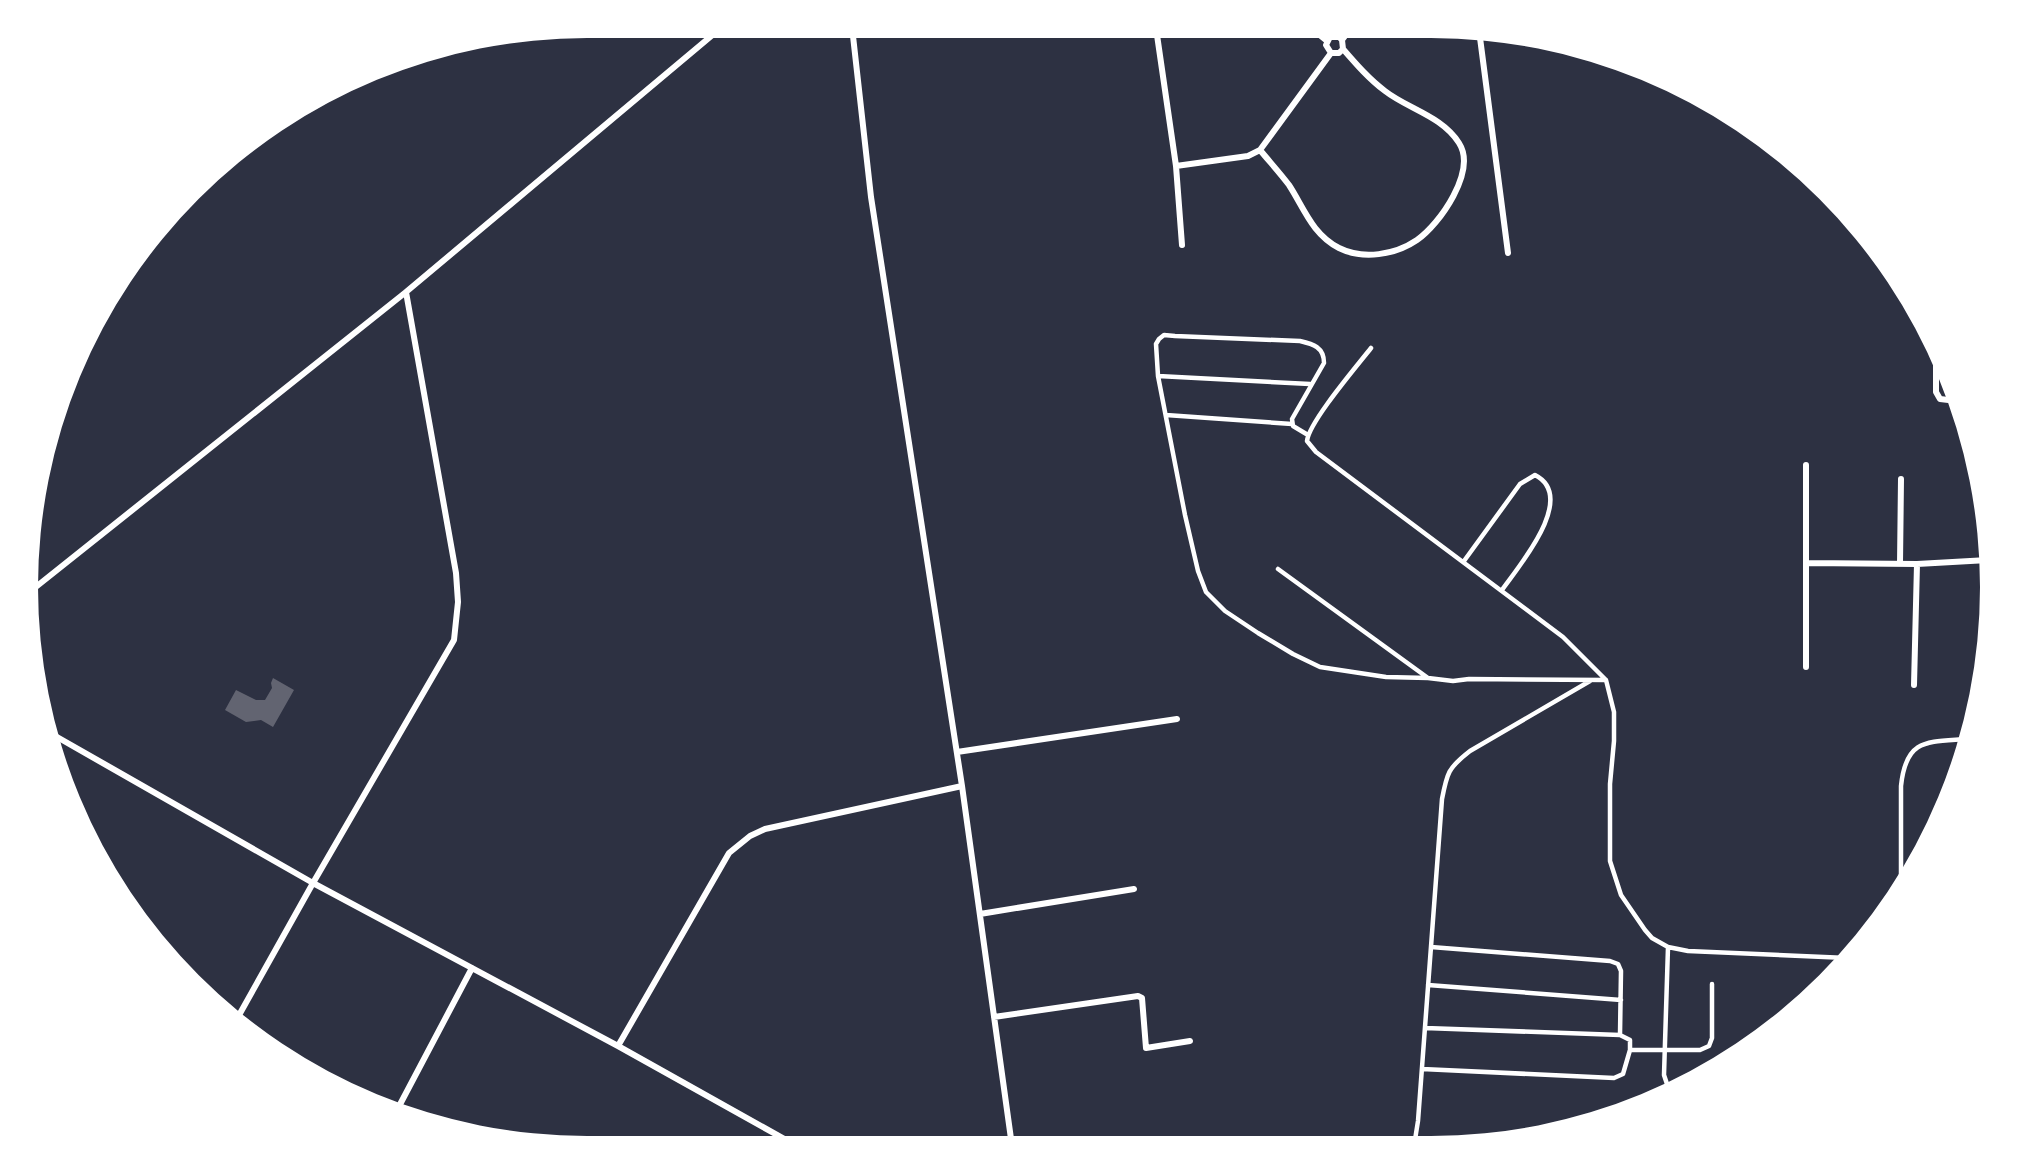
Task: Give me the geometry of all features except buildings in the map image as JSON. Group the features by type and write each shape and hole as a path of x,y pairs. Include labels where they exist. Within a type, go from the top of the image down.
{"street":[{"path":"38,585 406,292 709,38"},
{"path":"853,38 871,197 957,752 1011,1136"},
{"path":"1157,38 1176,166 1182,245"},
{"path":"1323,38 1327,41"},
{"path":"1327,41 1332,38"},
{"path":"1330,53 1339,53 1342,49 1342,40 1338,38"},
{"path":"1480,40 1508,253"},
{"path":"1327,41 1326,45 1330,53"},
{"path":"1260,150 1289,185 1310,223 1320,234 1338,247 1354,254 1378,254 1399,250 1417,240 1434,226 1453,197 1463,172 1464,157 1460,143 1439,123 1386,92 1342,49"},
{"path":"1176,166 1248,156 1260,150 1330,53"},
{"path":"240,1013 312,883 454,640 458,602 456,573 406,292"},
{"path":"1936,370 1936,392 1940,399 1947,400"},
{"path":"1806,465 1806,667"},
{"path":"1900,564 1901,479"},
{"path":"1806,563 1917,564 1979,560"},
{"path":"1914,685 1917,564"},
{"path":"957,752 1177,719"},
{"path":"59,738 312,883 618,1046 779,1136"},
{"path":"618,1046 729,852 741,842 765,829 962,786"},
{"path":"981,914 1134,889"},
{"path":"400,1104 472,968"},
{"path":"994,1017 1141,996 1146,1048 1190,1041"}],"lane":[{"path":"1292,424 1292,419 1324,363 1321,350 1313,344 1300,341 1164,335 1159,339 1156,344 1158,376 1198,571 1206,592 1225,611 1284,649 1320,667 1386,677 1453,681 1469,679 1606,680"},
{"path":"1371,348 1308,435 1307,441 1316,452 1563,637 1606,680 1614,712 1610,784 1610,861 1621,895 1633,915 1652,938 1668,947 1688,951 1836,958"},
{"path":"1158,376 1311,384"},
{"path":"1166,415 1292,424 1308,435"},
{"path":"1464,561 1520,484 1535,475 1544,480 1551,500 1541,532 1532,550 1502,590"},
{"path":"1278,569 1428,678"},
{"path":"1416,1136 1442,799 1447,774 1457,761 1470,751 1590,681"},
{"path":"1901,871 1903,770 1910,754 1920,746 1929,742 1959,740"},
{"path":"1431,946 1610,961 1618,964 1621,971 1620,1035"},
{"path":"1667,1083 1664,1075 1664,1051 1668,947"},
{"path":"1630,1050 1700,1050 1709,1046 1712,1038 1712,984"},
{"path":"1428,985 1621,1000"},
{"path":"1422,1068 1614,1078 1623,1074 1630,1050 1630,1040 1620,1035 1425,1029"}]}
